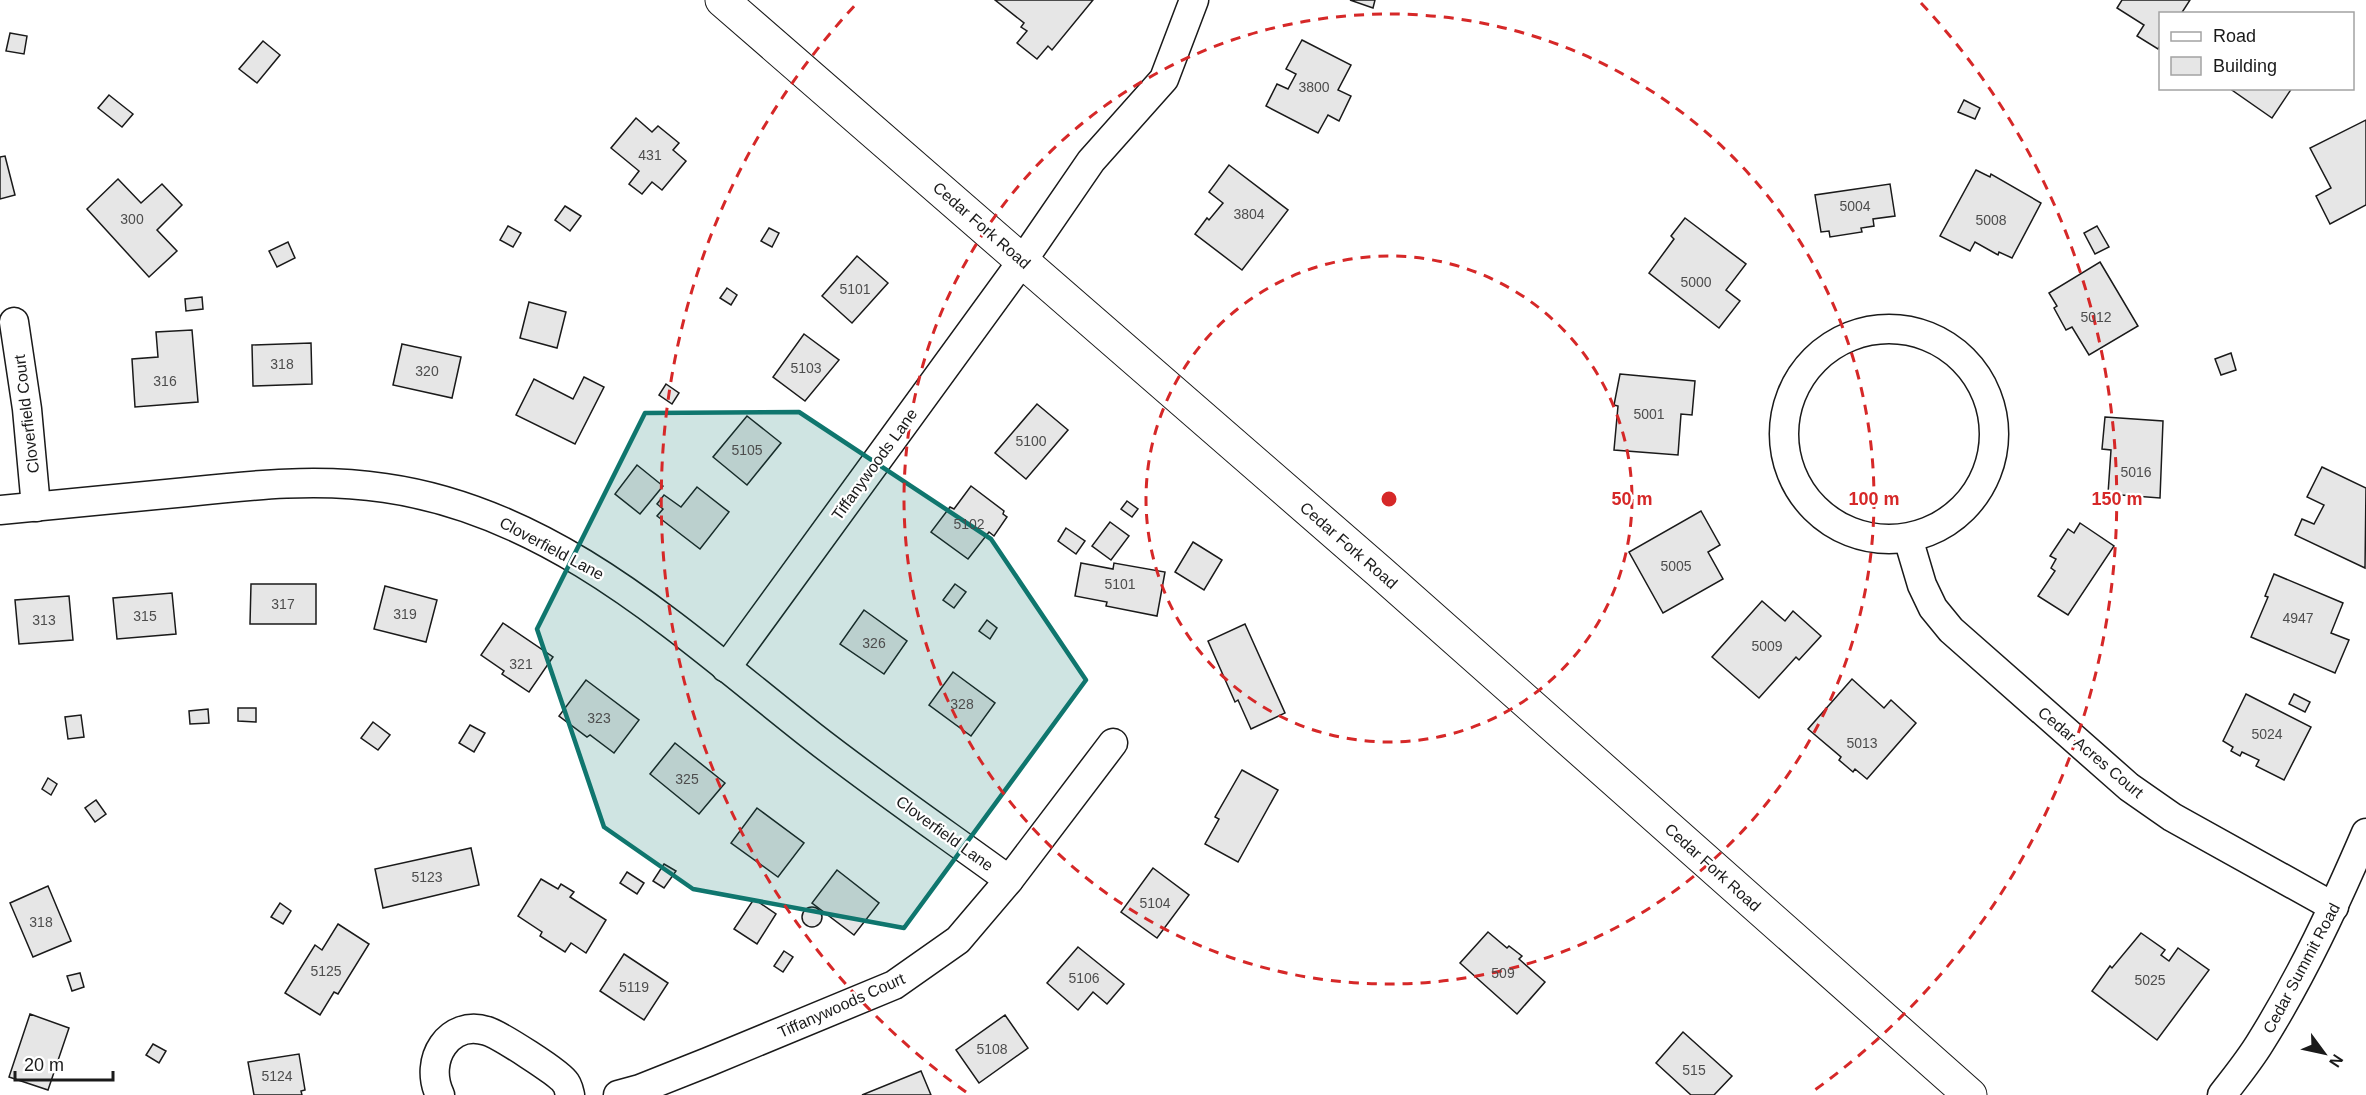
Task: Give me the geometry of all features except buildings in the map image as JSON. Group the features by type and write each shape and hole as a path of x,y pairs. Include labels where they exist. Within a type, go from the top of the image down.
{"street":[{"name":"Cedar Fork Road","path":"722,0 1380,572 1970,1095"},
{"name":"Tiffanywoods Lane","path":"726,668 1023,260 1091,161 1164,79 1194,0"},
{"name":"Cloverfield Court","path":"14,322 27,409 36,507"},
{"path":"1894,328 1918,332 1940,340 1959,354 1975,372 1986,392 1993,415 1995,438 1982,484 1968,503 1951,519 1930,531 1908,538 1884,539 1861,536 1839,527 1820,513 1804,496 1792,475 1785,453 1784,429 1788,405 1797,384 1810,364 1827,348 1848,337 1871,330 1894,328"},
{"name":"Cloverfield Lane","path":"0,510 266,484 336,483 386,488 442,500 494,517 556,546 613,580 831,750 1009,880"},
{"name":"Cedar Acres Court","path":"1908,538 1922,585 1933,608 1951,630 2094,758 2172,818 2334,907"},
{"name":"Tiffanywoods Court","path":"618,1095 708,1062 894,984 915,972 958,940 1009,880 1113,743"},
{"name":"Cedar Summit Road","path":"2222,1095 2259,1045 2288,996 2334,907 2366,833"},
{"path":"440,1095 434,1084 433,1069 436,1055 445,1042 457,1033 471,1029 486,1030 500,1037 565,1080 570,1095"}],"highlighted area":[{"path":"799,412 991,539 1086,680 904,928 693,889 604,827 537,629 645,413"}]}
